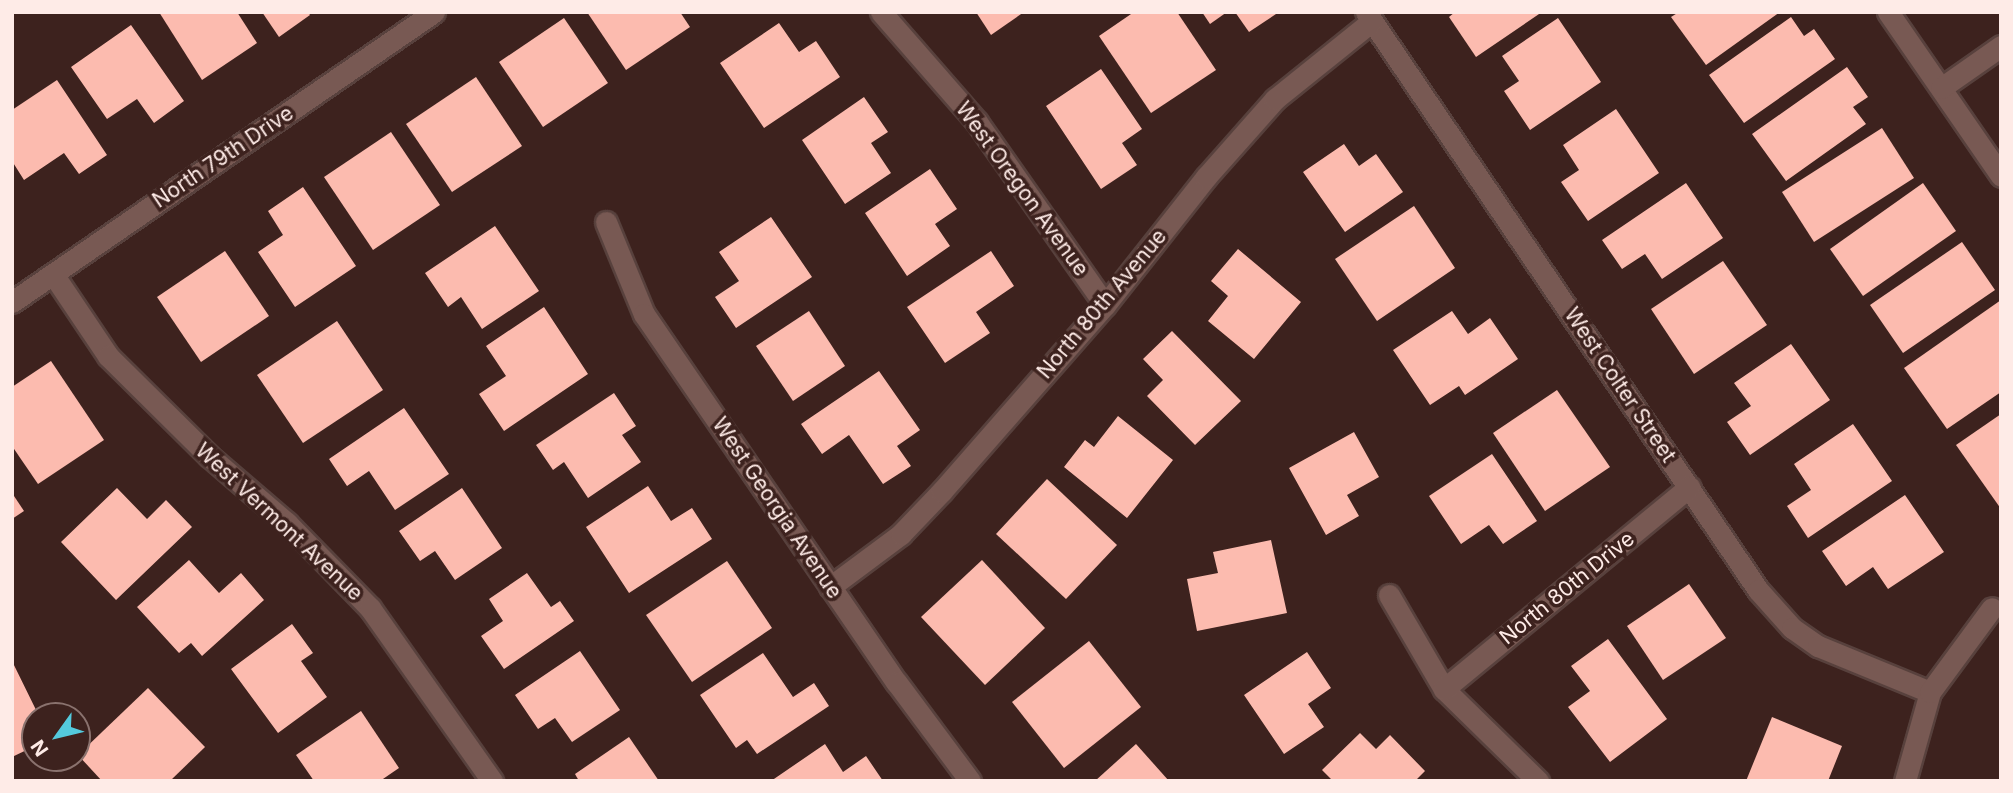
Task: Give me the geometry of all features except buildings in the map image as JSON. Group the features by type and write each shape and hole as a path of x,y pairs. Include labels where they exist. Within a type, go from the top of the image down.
{"street":[{"name":"West Oregon Avenue","path":"881,12 985,132 1105,305"},
{"path":"1888,12 2001,176"},
{"name":"North 79th Drive","path":"12,302 421,16"},
{"name":"North 80th Avenue","path":"830,587 901,534 1105,305 1206,177 1275,99 1369,17"},
{"name":"West Colter Street","path":"1369,17 1758,590 1792,628 1818,646 1930,692"},
{"path":"1941,88 2001,46"},
{"name":"West Georgia Avenue","path":"606,222 644,313 830,587 970,781"},
{"name":"West Vermont Avenue","path":"53,274 108,356 370,608 492,781"},
{"name":"North 80th Drive","path":"1444,689 1689,487"},
{"path":"1389,595 1444,689 1538,781"},
{"path":"1905,781 1930,692 1992,608"}]}
